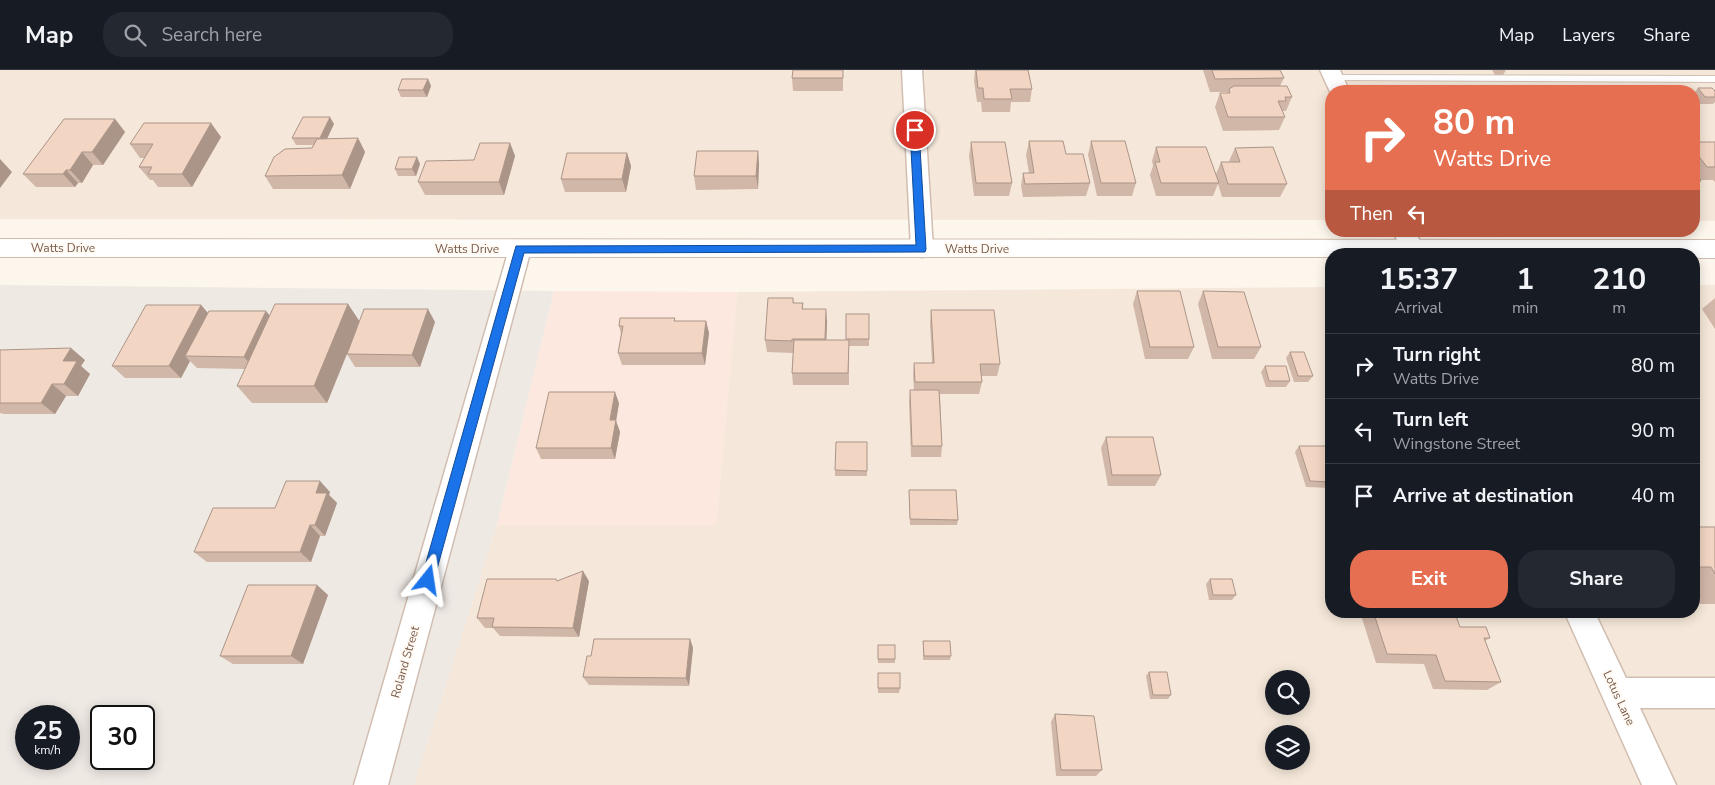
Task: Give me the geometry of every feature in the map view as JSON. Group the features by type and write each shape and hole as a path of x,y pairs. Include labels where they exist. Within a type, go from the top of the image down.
{"street":[{"path":"912,70 922,249"},
{"name":"Watts Drive","path":"0,248 922,249 1410,245 1715,248"},
{"name":"Roland Street","path":"371,785 520,249"},
{"name":"Lotus Lane","path":"1582,618 1659,785"},
{"path":"1617,693 1715,693"}],"lane":[{"path":"1334,80 1715,79"}],"shaded area":[{"path":"0,70 1715,70 1715,221 1700,221 1700,85 1325,85 1325,220 0,219"},
{"path":"0,285 554,291 497,525 414,785 0,785"},
{"path":"1700,285 1715,285 1715,785 414,785 497,525 716,525 737,292 1325,287 1325,618 1700,618"},
{"path":"554,291 737,292 716,525 497,525"}],"building":[{"path":"793,70 843,70 843,78 792,78"},
{"path":"976,70 1028,70 1032,89 1010,89 1012,99 984,99 983,88 978,88"},
{"path":"1212,70 1280,70 1284,78 1215,79"},
{"path":"402,79 428,79 423,90 398,90"},
{"path":"1234,86 1287,86 1292,97 1285,97 1286,101 1278,101 1285,117 1228,117 1220,93 1230,93 1229,89"},
{"path":"1700,88 1712,88 1715,91 1715,97 1705,97"},
{"path":"303,117 330,117 320,138 292,138"},
{"path":"64,119 115,119 92,152 82,152 70,170 66,170 63,174 23,174"},
{"path":"144,123 211,123 182,174 148,174 152,167 139,167 153,144 130,144"},
{"path":"358,138 342,175 265,176 274,157 285,149 312,148 317,139"},
{"path":"1029,141 1063,141 1066,154 1083,154 1090,183 1025,184 1023,173 1034,173"},
{"path":"1091,141 1125,141 1136,183 1101,183"},
{"path":"971,142 1005,142 1012,183 976,183"},
{"path":"1700,142 1715,142 1715,167 1707,167 1700,158"},
{"path":"480,143 510,143 499,182 418,182 426,161 474,160"},
{"path":"1156,147 1206,147 1219,183 1161,183 1155,162 1160,162"},
{"path":"1273,147 1287,184 1228,184 1221,162 1240,162 1235,148"},
{"path":"697,151 758,151 756,176 694,176"},
{"path":"567,153 627,153 622,179 561,179"},
{"path":"399,157 417,157 412,169 395,169"},
{"path":"1137,291 1180,291 1194,347 1150,347"},
{"path":"1203,291 1244,292 1261,347 1218,347"},
{"path":"768,298 793,298 793,303 803,303 802,309 826,309 825,339 765,340"},
{"path":"275,304 348,304 314,386 237,386"},
{"path":"146,305 201,305 169,366 112,366"},
{"path":"364,309 428,309 412,355 347,354"},
{"path":"931,310 994,310 1000,364 980,364 982,382 915,382 914,363 934,363"},
{"path":"209,311 266,311 244,357 185,356"},
{"path":"846,314 869,314 869,339 846,339"},
{"path":"620,318 675,318 674,321 706,321 702,353 618,353 623,326 619,326"},
{"path":"794,340 849,340 848,373 792,373"},
{"path":"71,348 63,361 77,361 64,384 52,384 41,403 0,403 0,350"},
{"path":"1290,352 1304,352 1313,376 1298,376"},
{"path":"1265,366 1286,366 1290,381 1269,381"},
{"path":"910,390 939,390 942,446 912,446"},
{"path":"549,392 615,392 610,420 616,420 611,448 536,448"},
{"path":"1106,437 1153,437 1161,475 1112,475"},
{"path":"836,442 867,442 867,471 835,470"},
{"path":"1299,446 1325,446 1325,482 1310,481"},
{"path":"286,481 320,481 316,493 327,493 315,525 310,525 300,552 194,552 213,508 275,508"},
{"path":"909,490 956,490 958,520 910,519"},
{"path":"1700,527 1715,527 1715,574 1711,567 1700,567"},
{"path":"583,571 573,628 492,627 494,618 477,618 487,579 556,579 557,581"},
{"path":"1210,579 1232,579 1236,595 1213,595"},
{"path":"248,585 317,585 291,656 220,656"},
{"path":"1375,618 1457,618 1460,627 1486,627 1490,638 1484,638 1501,682 1445,681 1436,655 1387,654"},
{"path":"594,639 690,639 686,678 583,677 587,656 591,656"},
{"path":"923,641 950,641 951,656 924,656"},
{"path":"878,645 895,645 895,659 878,659"},
{"path":"1149,672 1167,672 1171,695 1153,695"},
{"path":"878,673 900,673 900,688 878,688"},
{"path":"1055,714 1094,716 1102,770 1061,770"}],"route":[{"path":"428,580 520,249 922,249 915,130"}]}
